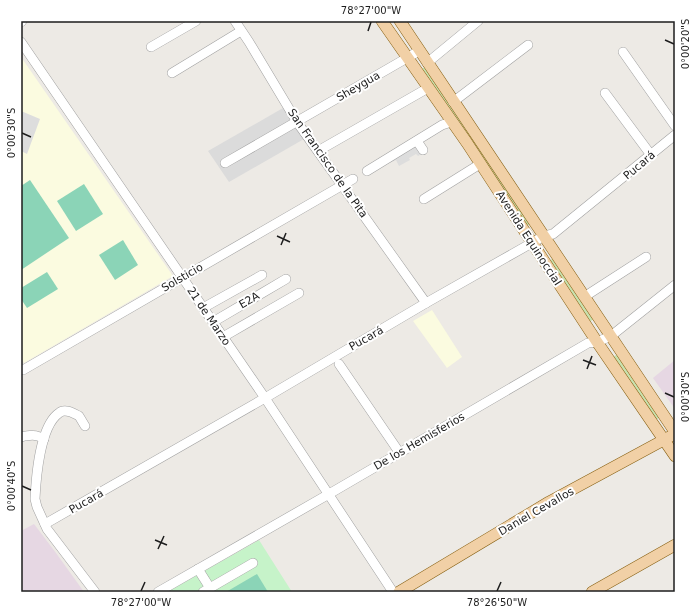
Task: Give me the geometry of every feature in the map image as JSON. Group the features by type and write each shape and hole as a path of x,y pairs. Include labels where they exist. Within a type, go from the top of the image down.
{"main road":[{"name":"Avenida Equinoccial","path":"382,21 480,164 597,342 675,456"},
{"name":"Avenida Equinoccial","path":"400,21 675,433"},
{"name":"Daniel Cevallos","path":"398,592 549,502 675,433"},
{"path":"592,592 675,544"}],"street":[{"path":"151,47 196,21"},
{"name":"San Francisco de la Pita","path":"235,21 297,122 426,303"},
{"path":"427,63 478,21"},
{"path":"172,73 241,31"},
{"name":"21 de Marzo","path":"21,42 223,336 393,592"},
{"path":"453,102 528,45"},
{"name":"Sheygua","path":"225,163 419,51"},
{"path":"623,52 675,126"},
{"path":"318,151 428,88"},
{"path":"605,93 651,155"},
{"path":"368,171 442,125 451,122"},
{"name":"Pucará","path":"45,524 426,303 544,236 552,234 675,135"},
{"path":"417,141 423,150"},
{"path":"424,199 480,164"},
{"name":"Solsticio","path":"23,370 353,179"},
{"path":"584,297 646,257"},
{"path":"203,308 262,275"},
{"name":"E2A","path":"213,322 286,279"},
{"name":"De los Hemisferios","path":"158,592 588,343 597,342 611,336 675,285"},
{"path":"223,336 299,293"},
{"path":"339,364 399,452"},
{"path":"85,426 79,416 66,411 59,412 53,420 41,448 35,499 37,507 48,529 94,592"},
{"path":"21,437 38,435 44,439"},
{"path":"198,569 207,590 253,563"}],"shaded area":[{"path":"21,57 173,276 24,363 21,358"},
{"path":"283,108 304,139 229,182 208,151"},
{"path":"21,111 40,119 27,154 21,151"},
{"path":"420,138 428,150 418,156 416,154 409,158 410,160 399,166 396,160 385,165 382,160"},
{"path":"432,310 462,357 447,368 413,321"},
{"path":"675,360 675,409 653,378"},
{"path":"34,524 84,592 21,592 21,531"}],"green space":[{"path":"425,67 530,224 525,227 420,70"},
{"path":"30,180 69,238 21,270 21,186"},
{"path":"84,184 103,214 76,231 57,201"},
{"path":"123,240 138,265 115,280 99,255"},
{"path":"554,258 594,319 589,322 549,261"},
{"path":"47,272 58,289 27,308 21,299 21,288"},
{"path":"618,354 660,417 656,420 613,357"},
{"path":"259,540 292,592 167,592"},
{"path":"257,574 268,592 226,592"}]}
